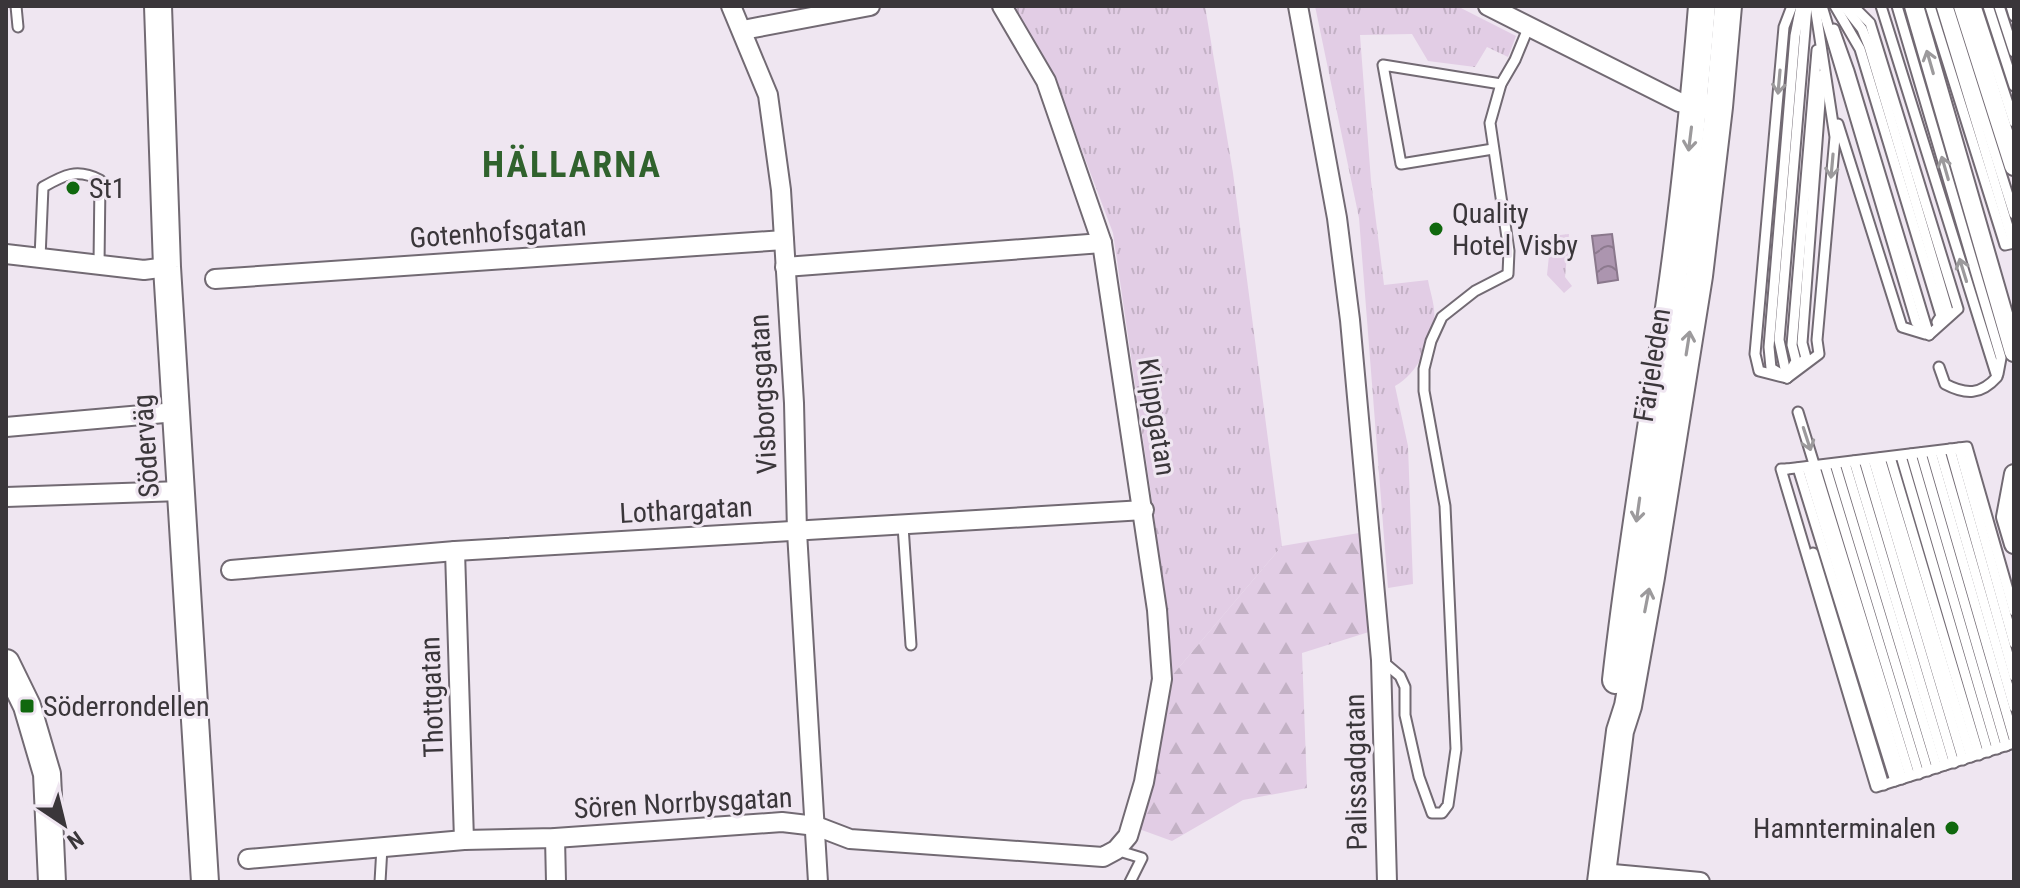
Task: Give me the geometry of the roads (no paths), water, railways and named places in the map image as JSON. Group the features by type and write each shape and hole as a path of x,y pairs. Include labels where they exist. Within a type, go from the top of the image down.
{"street":[{"name":"Söderväg","path":"158,6 167,267 205,882"},
{"name":"Visborgsgatan","path":"731,6 768,95 781,190 818,882"},
{"path":"743,30 870,6"},
{"name":"Klippgatan","path":"1002,6 1046,81 1102,243 1144,510 1162,679 1144,782 1128,836 1116,850"},
{"name":"Palissadgatan","path":"1298,6 1339,233 1350,320 1381,660 1387,882"},
{"path":"1488,6 1679,102 1707,106"},
{"name":"Färjeleden","path":"1702,6 1707,106"},
{"name":"Färjeleden","path":"1602,878 1620,731 1616,685 1624,613 1671,297 1728,6"},
{"path":"1914,6 2014,352"},
{"path":"1963,6 2014,166"},
{"name":"Gotenhofsgatan","path":"215,279 784,240"},
{"path":"785,267 1102,243"},
{"path":"6,254 144,270 167,267"},
{"path":"6,427 176,412"},
{"path":"2014,474 2006,517 2014,544"},
{"path":"6,497 181,491"},
{"name":"Lothargatan","path":"231,570 455,551 1144,510"},
{"name":"Thottgatan","path":"455,551 464,840"},
{"path":"6,663 27,706 47,774 52,882"},
{"name":"Sören Norrbysgatan","path":"248,859 464,840 555,838 782,822 816,826 850,839 1103,857 1116,850"},
{"path":"555,838 556,882"},
{"path":"1602,878 1700,882"}],"lane":[{"path":"16,6 18,27"},
{"path":"1787,378 1759,371 1755,354 1784,27 1792,6"},
{"path":"1787,378 1779,340 1804,6"},
{"path":"1815,6 1822,63 1832,107 1902,327 1929,335"},
{"path":"1824,6 1916,322 1929,335"},
{"path":"1835,6 1860,49 1941,316 1929,335"},
{"path":"1844,6 1862,29 1869,46 1948,311 1929,335"},
{"path":"1853,6 1870,23 1958,309 1929,335"},
{"path":"1881,6 1997,377"},
{"path":"1897,6 2001,358 1997,377 1988,388 1974,393 1958,391 1945,384 1939,367"},
{"path":"1930,6 2005,245 2014,243 1941,6"},
{"path":"1948,6 2014,214"},
{"path":"1976,6 2014,122"},
{"path":"1988,6 2014,86"},
{"path":"1999,6 2014,52"},
{"path":"2011,6 2014,16"},
{"path":"1381,660 1400,676 1405,687 1405,715 1419,777 1432,813 1442,813 1448,805 1456,749 1453,672 1445,506 1424,391 1424,369 1431,341 1442,317 1475,291 1508,274 1509,251 1490,123 1501,84 1529,26"},
{"path":"1787,378 1796,361 1792,345 1818,30"},
{"path":"1787,378 1806,358 1802,343 1822,63"},
{"path":"1493,149 1401,164 1383,65 1501,84"},
{"path":"1787,378 1819,354 1817,340 1835,137 1832,107"},
{"path":"40,258 43,187 66,174 86,173 100,180 99,265"},
{"path":"1798,412 1882,458 2014,611"},
{"path":"1882,458 1787,469 1884,785 1958,761"},
{"path":"1882,458 2014,643"},
{"path":"1882,458 2014,676"},
{"path":"1882,458 2014,707"},
{"path":"1882,458 1958,761"},
{"path":"1882,458 1958,761"},
{"path":"1882,458 1958,761"},
{"path":"1882,458 1958,761"},
{"path":"1882,458 1958,761"},
{"path":"1882,458 1958,761"},
{"path":"1882,458 1958,761"},
{"path":"903,526 911,645"},
{"path":"380,882 382,847"},
{"path":"1116,850 1142,858 1130,882"}],"water":[{"path":"1612,234 1618,280 1598,283 1592,236"}],"place":[{"name":"St1","path":"73,188"},
{"name":"Quality Hotel Visby","path":"1436,229"},
{"name":"Söderrondellen","path":"27,706"},
{"name":"Hamnterminalen","path":"1952,828"}],"district":[{"name":"HÄLLARNA","path":"572,165"}]}
